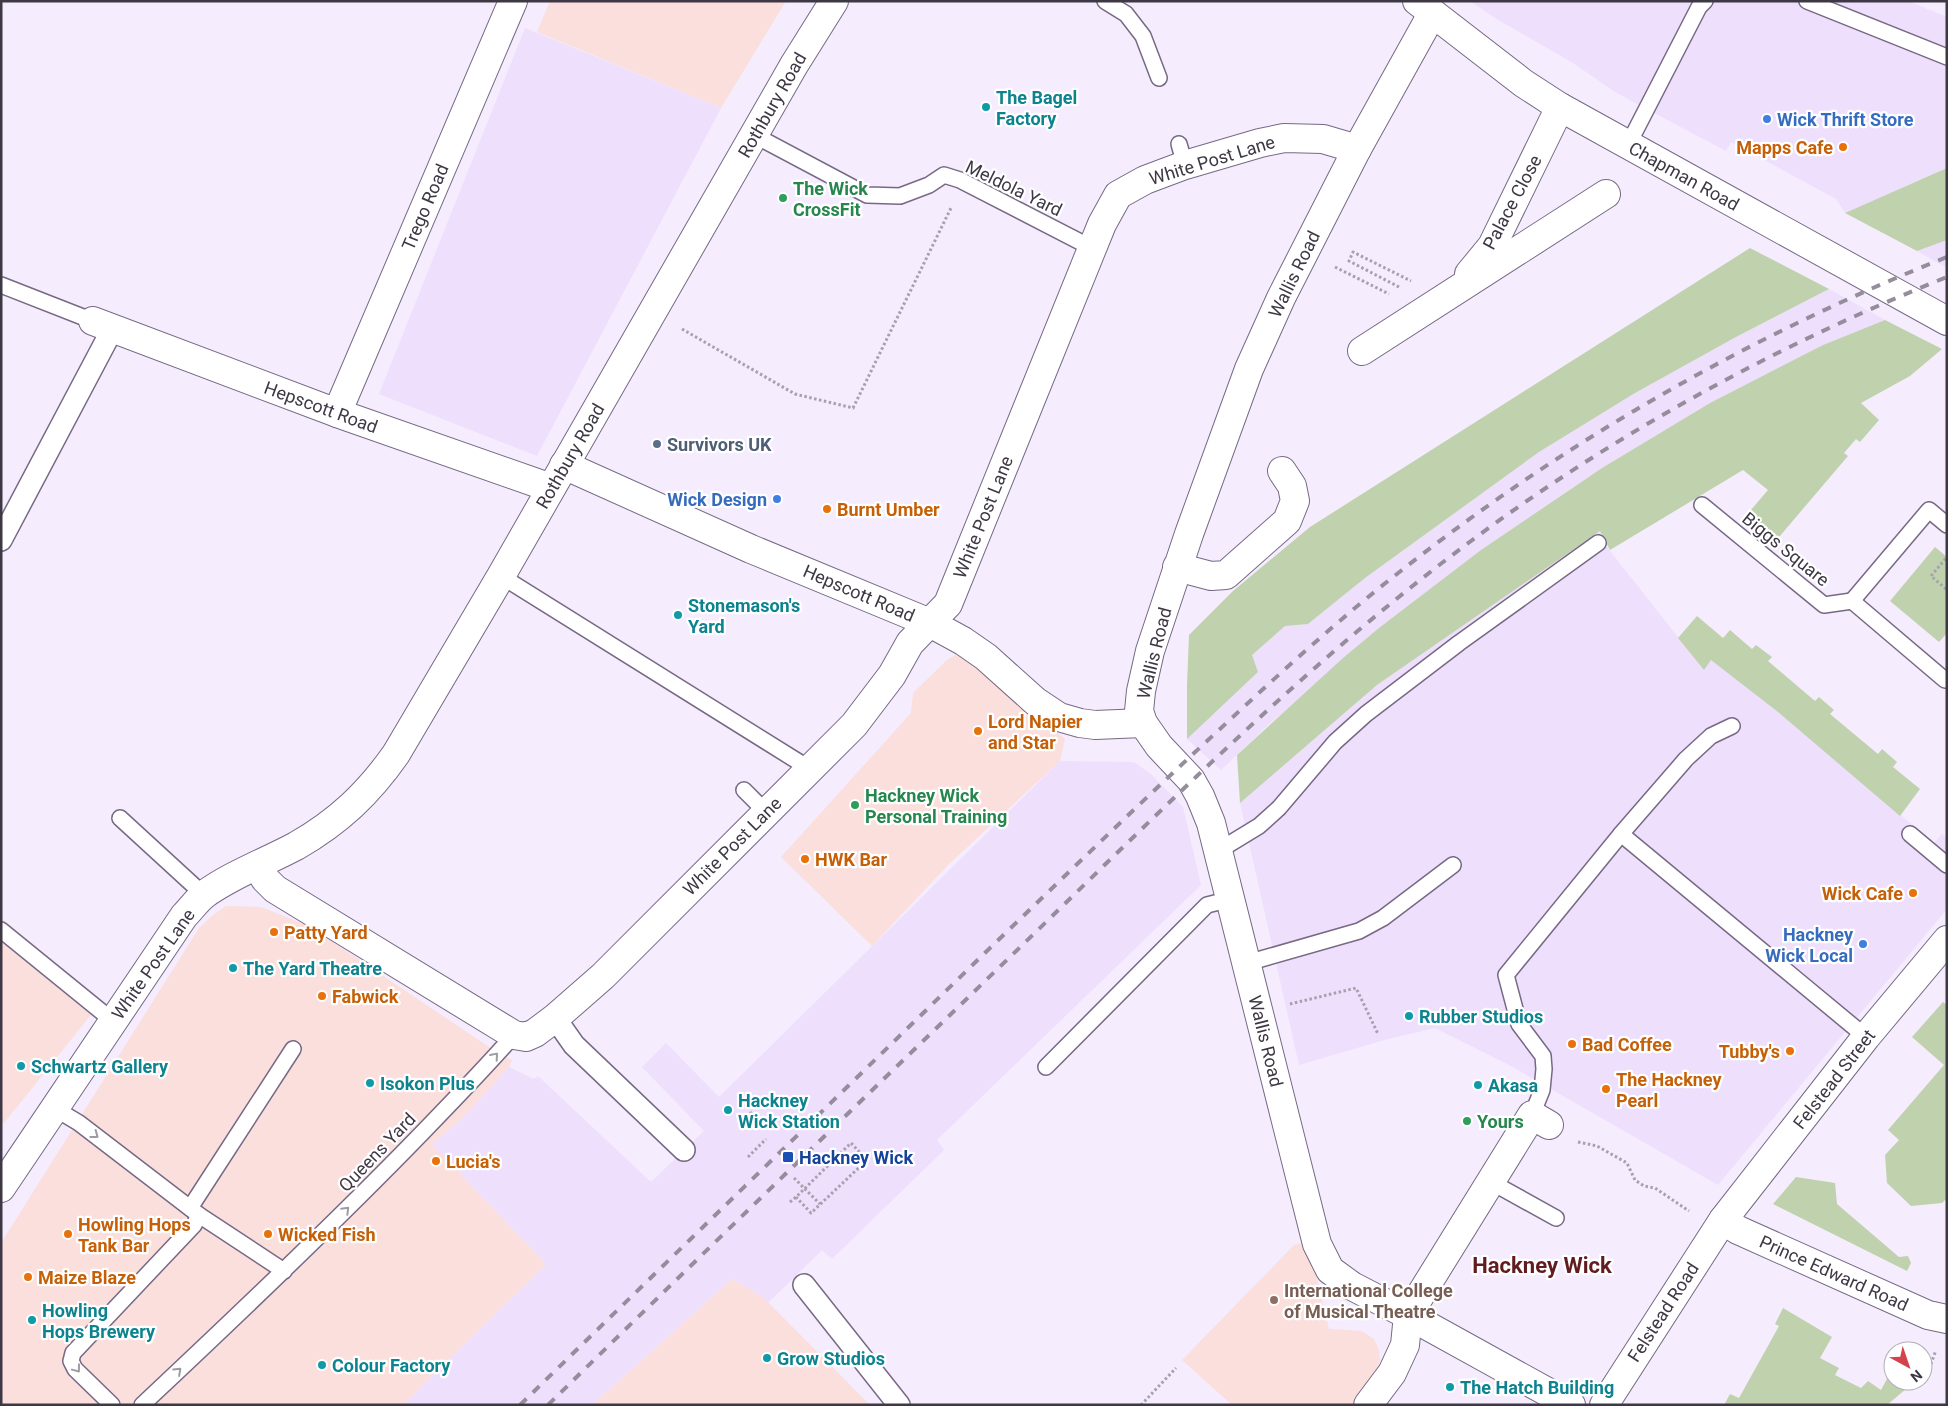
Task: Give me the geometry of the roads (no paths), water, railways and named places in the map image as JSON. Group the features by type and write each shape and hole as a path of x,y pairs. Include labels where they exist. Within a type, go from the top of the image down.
{"street":[{"name":"Trego Road","path":"337,413 513,1"},
{"name":"Rothbury Road","path":"257,866 325,828 354,806 396,754 834,1"},
{"name":"Chapman Road","path":"1425,8 1523,83 1560,107 1947,321"},
{"name":"Wallis Road","path":"1425,8 1357,149 1281,298 1249,369 1177,567 1150,651 1141,691 1139,711 1143,723 1159,746 1191,780 1211,823 1317,1244 1330,1270 1352,1286 1408,1314 1571,1405"},
{"name":"Palace Close","path":"1450,295 1492,246 1560,107"},
{"name":"White Post Lane","path":"514,1035 526,1037 555,1018 603,976 854,725 892,675 910,643 948,604 1092,248 1102,224 1118,195 1145,180 1182,154 1284,138 1322,138 1357,149"},
{"name":"Palace Close","path":"1362,351 1606,194"},
{"name":"Hepscott Road","path":"103,325 337,413 551,488"},
{"path":"1,540 103,325"},
{"name":"Hepscott Road","path":"564,465 751,548 930,623 978,651 1035,702 1059,717 1095,725 1143,723"},
{"path":"1177,567 1211,576 1226,575 1288,521 1295,501 1292,486 1282,471"},
{"name":"White Post Lane","path":"1,1188 184,916 204,895 257,866"},
{"path":"257,866 265,879 275,889 514,1035"},
{"name":"Felstead Street","path":"1723,1220 1866,1037 1947,940"},
{"path":"555,1018 574,1045 684,1150"},
{"path":"1368,1405 1392,1373 1405,1345 1408,1314 1491,1182 1541,1120"},
{"name":"Prince Edward Road","path":"1723,1220 1738,1230 1928,1315 1947,1319"},
{"name":"Felstead Road","path":"1604,1405 1723,1220"},
{"path":"804,1285 900,1405"}],"lane":[{"path":"1105,1 1126,14 1143,36 1159,78"},
{"path":"1628,145 1699,7 1705,1"},
{"path":"1807,1 1947,58"},
{"name":"Meldola Yard","path":"754,136 866,195 900,196 929,185 944,175 960,180 1092,248"},
{"path":"1,284 103,325"},
{"name":"Biggs Square","path":"1702,505 1824,605 1852,602"},
{"path":"1947,525 1929,510 1852,602 1945,680 1947,678"},
{"path":"1218,850 1259,826 1279,808 1324,754 1366,714 1459,643 1598,543"},
{"path":"501,576 810,769"},
{"path":"1541,1120 1544,1056 1519,1024 1506,975 1621,834 1686,759 1711,736 1732,726"},
{"path":"744,790 766,812"},
{"path":"120,818 204,895"},
{"path":"1621,834 1866,1037"},
{"path":"1910,834 1947,865"},
{"path":"1247,963 1359,931 1383,918 1453,865"},
{"path":"1046,1067 1206,904 1231,899"},
{"path":"1,930 113,1021"},
{"name":"Queens Yard","path":"142,1405 284,1271 382,1175 491,1062 514,1035"},
{"path":"112,1405 75,1369 71,1361 73,1353 194,1225 195,1211 293,1049"},
{"path":"54,1108 79,1123 195,1211 284,1271"},
{"path":"1491,1182 1556,1218"}],"railway":[{"path":"520,1405 992,946 1191,756 1332,627 1402,570 1465,522 1529,477 1595,434 1663,394 1732,356 1802,321 1947,257"},
{"path":"548,1405 1178,794 1292,688 1410,588 1526,501 1641,428 1761,361 1822,331 1947,277"}],"place":[{"name":"The Bagel Factory","path":"986,107"},
{"name":"Wick Thrift Store","path":"1767,119"},
{"name":"Mapps Cafe","path":"1843,147"},
{"name":"The Wick CrossFit","path":"783,198"},
{"name":"Survivors UK","path":"657,444"},
{"name":"Wick Design","path":"777,499"},
{"name":"Burnt Umber","path":"827,509"},
{"name":"Stonemason's Yard","path":"678,615"},
{"name":"Lord Napier and Star","path":"978,731"},
{"name":"Hackney Wick Personal Training","path":"855,805"},
{"name":"HWK Bar","path":"805,859"},
{"name":"Wick Cafe","path":"1913,893"},
{"name":"Patty Yard","path":"274,932"},
{"name":"Hackney Wick Local","path":"1863,944"},
{"name":"The Yard Theatre","path":"233,968"},
{"name":"Fabwick","path":"322,996"},
{"name":"Rubber Studios","path":"1409,1016"},
{"name":"Bad Coffee","path":"1572,1044"},
{"name":"Tubby's","path":"1790,1051"},
{"name":"Schwartz Gallery","path":"21,1066"},
{"name":"Isokon Plus","path":"370,1083"},
{"name":"Akasa","path":"1478,1085"},
{"name":"The Hackney Pearl","path":"1606,1089"},
{"name":"Hackney Wick Station","path":"728,1110"},
{"name":"Yours","path":"1467,1121"},
{"name":"Hackney Wick","path":"788,1157"},
{"name":"Lucia's","path":"436,1161"},
{"name":"Howling Hops Tank Bar","path":"68,1234"},
{"name":"Wicked Fish","path":"268,1234"},
{"name":"Maize Blaze","path":"28,1277"},
{"name":"International College of Musical Theatre","path":"1274,1300"},
{"name":"Howling Hops Brewery","path":"32,1320"},
{"name":"Grow Studios","path":"767,1358"},
{"name":"Colour Factory","path":"322,1365"},
{"name":"The Hatch Building","path":"1450,1387"}],"district":[{"name":"Hackney Wick","path":"1542,1265"}]}
